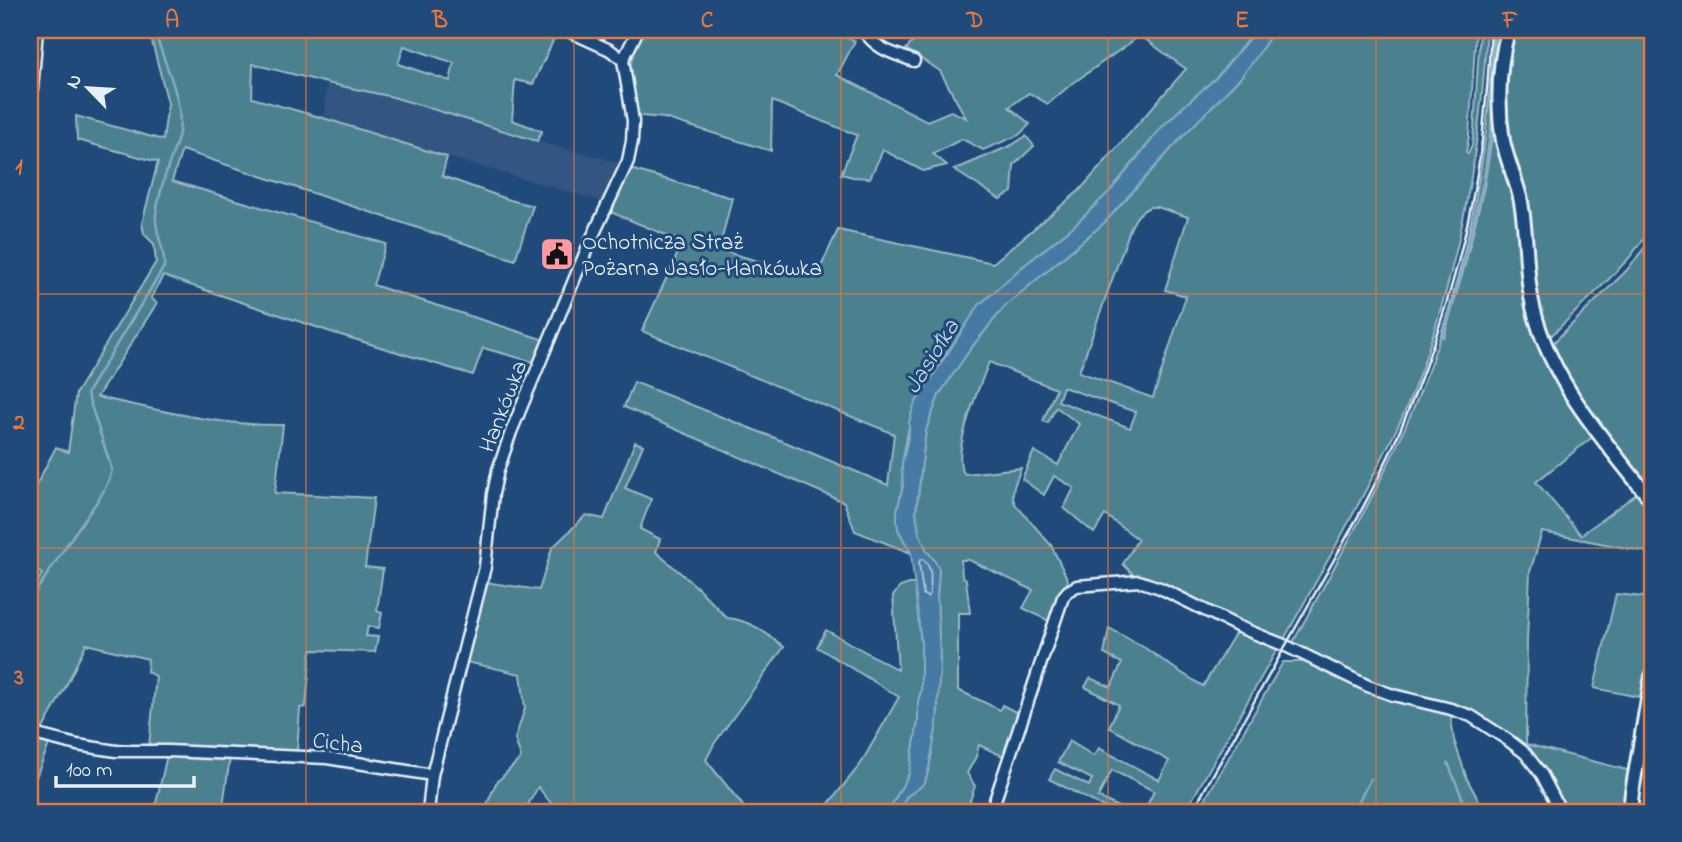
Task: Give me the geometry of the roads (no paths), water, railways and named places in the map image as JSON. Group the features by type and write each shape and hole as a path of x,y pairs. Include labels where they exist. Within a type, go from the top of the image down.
{"street":[{"path":"30,113 37,30"},
{"path":"566,30 610,50 623,60 638,30"},
{"path":"863,30 880,47 914,61"},
{"path":"1508,30 1500,79 1500,118 1525,223 1531,297 1539,327 1558,370 1584,413 1652,501"},
{"name":"Hankówka","path":"428,812 432,775 485,567 492,494 498,470 511,432 589,244 628,161 633,121 623,60"},
{"path":"991,812 1063,597 1077,586 1139,581 1160,588 1367,686 1471,716 1525,753 1542,775 1562,812"},
{"path":"1630,812 1652,676"},
{"name":"Cicha","path":"30,733 77,745 116,751 327,758 432,775"}],"water":[{"path":"1256,30 1274,30 1240,78 1104,223 1005,306 971,348 939,395 926,430 916,512 919,533 939,570 937,596 940,661 937,723 925,782 906,797 901,812 888,812 909,774 921,692 921,643 911,553 898,529 897,521 903,486 902,464 914,405 979,305 1074,226 1112,189 1162,127 1217,77"}],"waterway":[{"path":"30,600 106,486 112,470 87,393 164,267 156,215 162,186 178,139 180,121 177,97 156,30"},
{"path":"1442,337 1455,297 1484,180 1492,126 1496,30"},
{"path":"1448,763 1468,812"},
{"path":"1353,812 1371,778"},
{"path":"1441,803 1448,812"}],"railway":[{"path":"1192,812 1340,550 1388,458 1421,378 1454,278 1470,210 1482,141 1491,30"}],"place":[{"name":"Ochotnicza Straż Pożarna Jasło-Hankówka","path":"557,254"}],"water label":[{"name":"Jasiołka","path":"931,356"}]}
